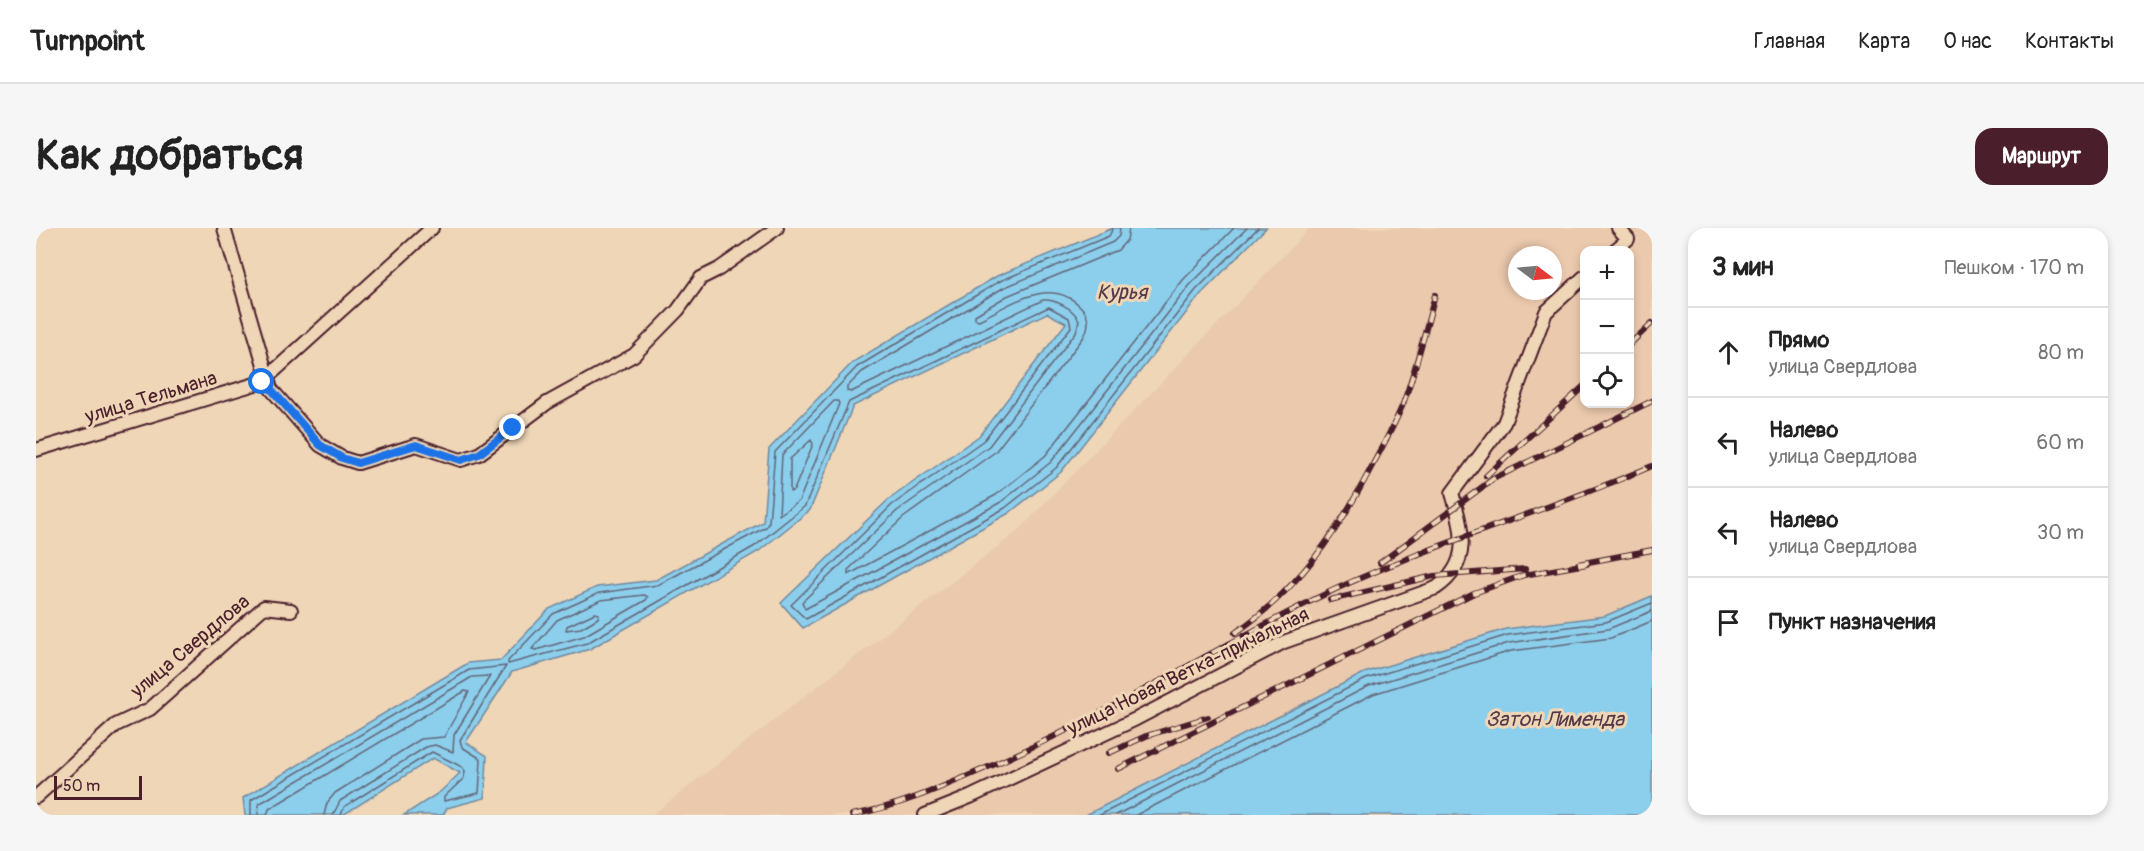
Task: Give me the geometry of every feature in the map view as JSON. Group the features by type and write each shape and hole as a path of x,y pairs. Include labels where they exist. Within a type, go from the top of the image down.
{"street":[{"path":"224,228 271,389 320,445 342,458 358,463 416,445 461,460 479,454 547,403 634,355 678,310 701,278 719,269 777,228"},
{"name":"улица Тельмана","path":"36,450 262,382 268,374 432,228"},
{"path":"1618,228 1628,239 1620,246"},
{"name":"улица Новая Ветка-причальная","path":"925,815 970,797 1136,719 1284,642 1436,588 1445,582 1461,560 1460,523 1452,493 1504,423 1546,312 1580,282"},
{"name":"улица Свердлова","path":"36,797 116,725 150,709 264,607 291,610"}],"shaded area":[{"path":"1310,228 1652,228 1652,596 1605,616 1506,629 1364,673 1086,815 652,815 1019,530"}],"water":[{"name":"Курья","path":"1113,228 1266,228 1201,294 1061,472 1009,513 803,628 781,603 888,500 979,436 1066,323 1047,313 853,406 810,510 759,551 590,649 512,672 466,742 487,756 485,798 447,808 443,815 404,815 440,792 460,773 433,758 343,815 245,815 243,798 468,663 501,660 549,609 597,587 656,580 763,522 769,449 853,362 997,276"},
{"name":"Затон Лименда","path":"1652,596 1652,815 1086,815 1364,673 1506,629 1605,616"}],"railway":[{"path":"1235,633 1258,616 1297,579 1345,514 1403,404 1435,295"},
{"path":"1634,340 1652,323"},
{"path":"1486,476 1580,390"},
{"path":"1380,563 1493,479 1652,401"},
{"path":"852,815 924,794 1034,746 1315,599 1356,580 1652,466"},
{"path":"1578,564 1652,550"},
{"path":"1118,769 1474,593 1524,575 1587,564"},
{"path":"1330,600 1434,576 1525,569"},
{"path":"1109,753 1146,736 1208,717"}],"route":[{"path":"262,382 268,374 271,389 320,445 342,458 358,463 416,445 461,460 479,454 513,428"}]}
